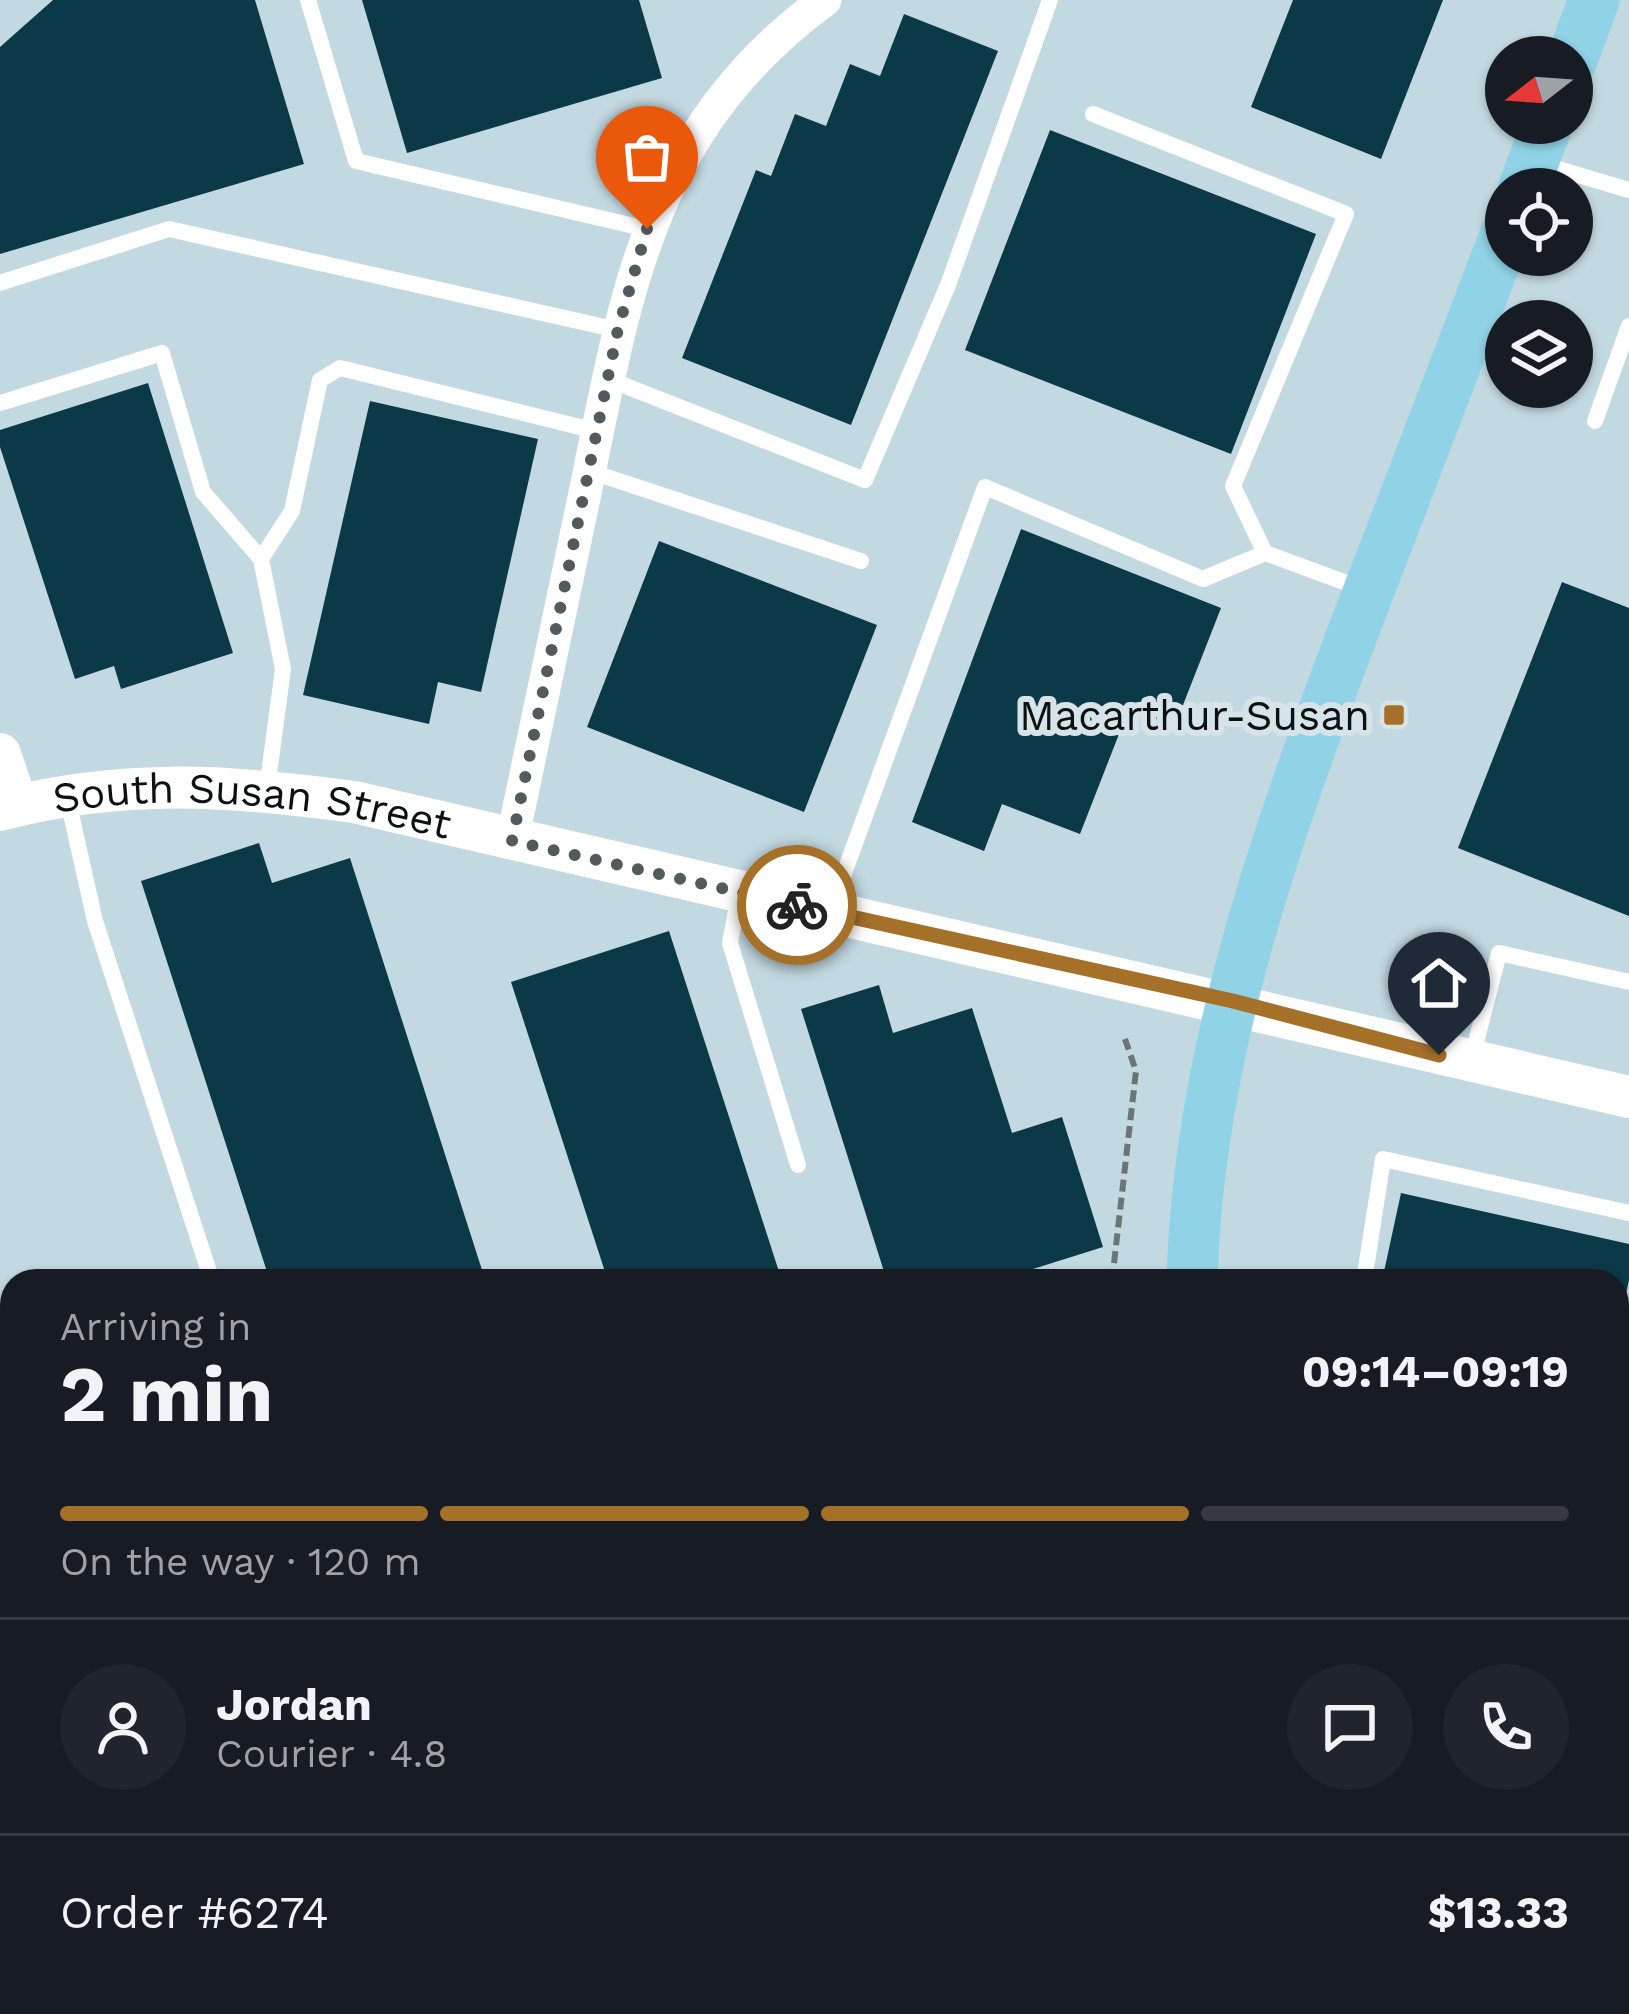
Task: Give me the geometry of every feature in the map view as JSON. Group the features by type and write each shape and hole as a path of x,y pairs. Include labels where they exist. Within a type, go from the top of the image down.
{"main road":[{"path":"1581,36 1594,0"},
{"path":"1193,1269 1202,1174 1233,1001 1304,760 1490,276"}],"street":[{"path":"512,841 618,329 647,229 686,148 733,84 792,24 825,0"},
{"path":"0,754 8,807"},
{"name":"South Susan Street","path":"8,807 67,795 186,784 354,802 1629,1096"}],"lane":[{"path":"308,0 356,161 647,229"},
{"path":"608,379 865,480 948,285 1050,0"},
{"path":"1093,114 1346,214 1233,486 1265,553"},
{"path":"1535,158 1629,190"},
{"path":"0,283 169,229 618,329"},
{"path":"1595,421 1629,326"},
{"path":"0,403 162,353 203,492 261,559 283,669 267,790"},
{"path":"261,559 292,511 320,380 340,368 596,431"},
{"path":"589,471 861,561"},
{"path":"830,912 838,879 985,488 1203,579 1265,553 1369,591"},
{"path":"67,795 95,921 208,1269"},
{"path":"739,894 730,943 798,1165"},
{"path":"1471,1063 1498,952 1629,982"},
{"path":"1366,1269 1383,1159 1629,1213"}],"path":[{"path":"1113,1269 1136,1071 1125,1039"}],"shaded area":[{"path":"0,0 1629,0 1629,1269 0,1269"}],"building":[{"path":"53,0 255,0 304,164 0,254 0,47"},
{"path":"362,0 639,0 662,78 407,153"},
{"path":"1293,0 1443,0 1381,159 1251,107"},
{"path":"904,14 998,51 851,425 682,358 756,170 771,176 795,114 826,126 850,64 880,76"},
{"path":"1050,130 1316,234 1231,454 965,350"},
{"path":"148,383 233,653 121,689 114,666 75,679 0,447 0,430"},
{"path":"370,401 538,439 481,692 438,682 429,724 303,695"},
{"path":"1021,529 1221,608 1174,728 1128,711 1080,834 1002,804 984,851 912,822"},
{"path":"659,541 877,625 804,812 587,727"},
{"path":"1562,582 1629,608 1629,916 1458,848"},
{"path":"259,843 272,883 350,858 482,1269 266,1269 141,881"},
{"path":"669,931 778,1269 604,1269 511,982"},
{"path":"879,985 893,1033 972,1008 1012,1133 1062,1117 1103,1247 1033,1269 883,1269 801,1009"},
{"path":"1401,1193 1629,1244 1629,1269 1385,1269"}],"way so far":[{"path":"647,229 618,329 512,841 797,905"}],"place":[{"name":"Macarthur-Susan","path":"1394,715"}],"route":[{"path":"797,905 1233,1001 1439,1055"}]}
